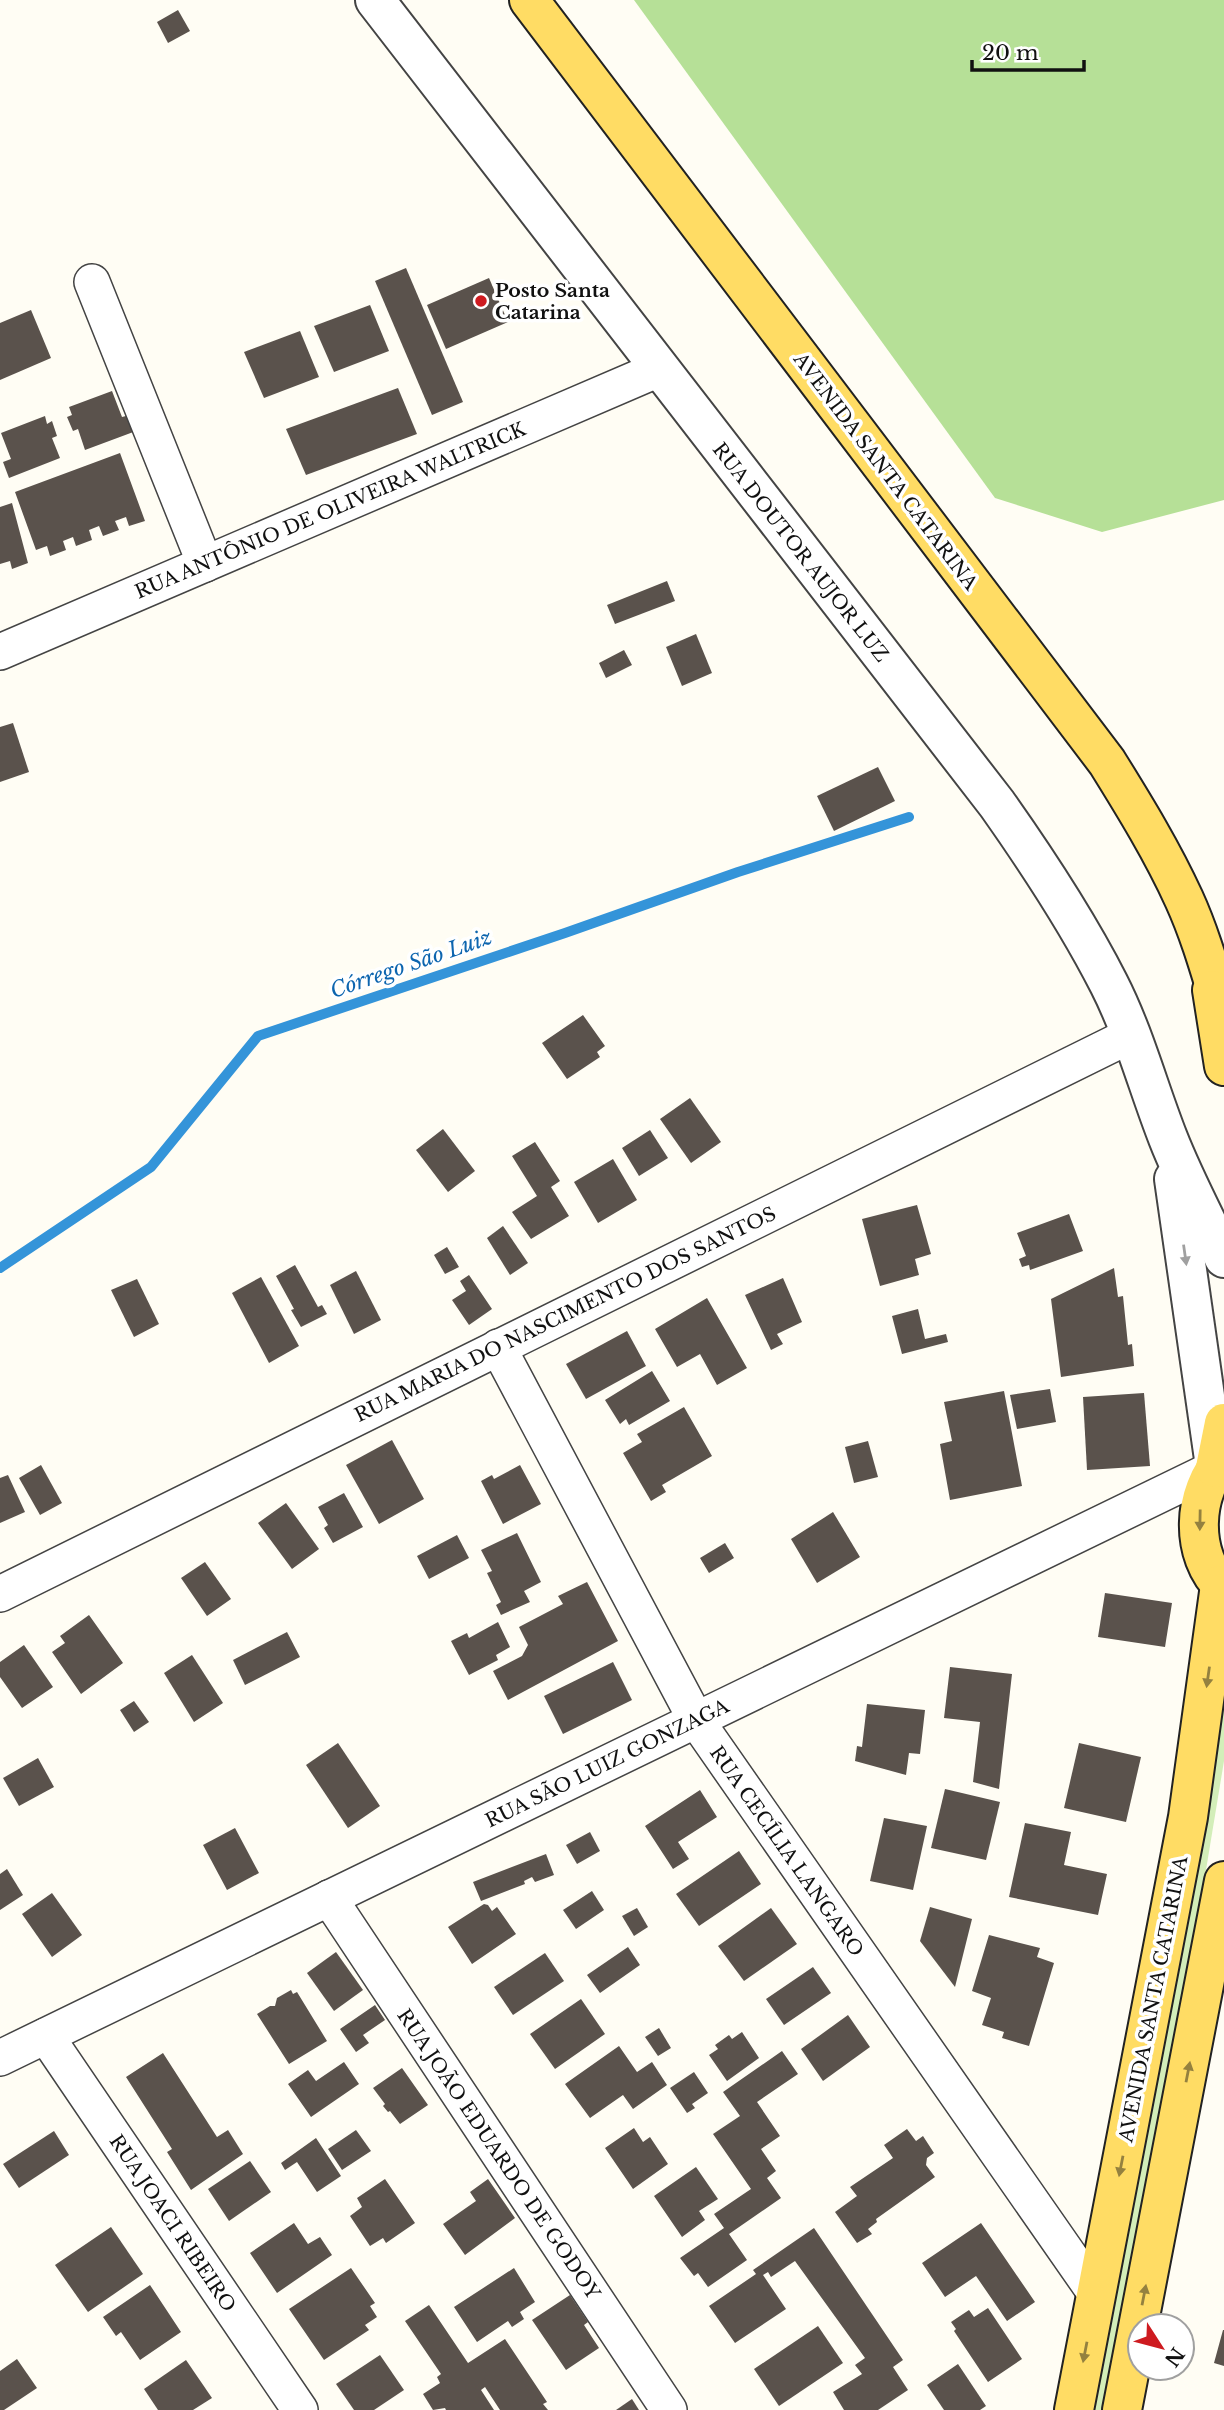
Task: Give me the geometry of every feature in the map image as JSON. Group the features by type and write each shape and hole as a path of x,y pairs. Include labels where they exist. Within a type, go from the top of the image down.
{"main road":[{"name":"AVENIDA SANTA CATARINA","path":"529,0 1107,762 1149,829 1185,901 1224,1016"},
{"name":"AVENIDA SANTA CATARINA","path":"1208,964 1224,1066"},
{"path":"1222,1586 1205,1560 1199,1536 1203,1491 1221,1461 1224,1423"},
{"name":"AVENIDA SANTA CATARINA","path":"1074,2410 1188,1816 1222,1586"},
{"path":"1122,2410 1224,1881"}],"street":[{"name":"RUA DOUTOR AUJOR LUZ","path":"374,0 1004,814 1040,866 1081,932 1110,986 1131,1035 1168,1139 1224,1258"},
{"path":"92,282 205,564"},
{"name":"RUA ANTÔNIO DE OLIVEIRA WALTRICK","path":"0,652 660,369"},
{"name":"RUA MARIA DO NASCIMENTO DOS SANTOS","path":"0,1594 1131,1035"},
{"name":"RUA DOUTOR AUJOR LUZ","path":"1168,1139 1221,1461"},
{"name":"RUA CECÍLIA LANGARO","path":"498,1347 696,1720 1096,2294"},
{"name":"RUA SÃO LUIZ GONZAGA","path":"0,2058 1221,1461"},
{"name":"RUA JOÃO EDUARDO DE GODOY","path":"329,1898 668,2410"},
{"name":"RUA JOACI RIBEIRO","path":"46,2036 300,2410"}],"green space":[{"path":"634,0 1224,0 1224,500 1102,532 995,498"},
{"path":"1224,1678 1224,1761 1184,2003 1107,2410 1090,2410"}],"building":[{"path":"178,10 190,31 168,43 157,22"},
{"path":"406,268 463,402 432,415 375,281"},
{"path":"489,278 508,322 446,349 427,305"},
{"path":"370,305 389,351 334,372 314,326"},
{"path":"31,310 51,358 0,380 0,323"},
{"path":"300,331 319,377 264,398 244,352"},
{"path":"398,388 417,434 306,475 286,429"},
{"path":"112,391 122,417 130,415 136,431 85,450 78,429 73,431 67,417 72,415 69,407"},
{"path":"45,416 47,424 52,421 57,436 52,438 60,458 9,478 3,462 11,459 1,433"},
{"path":"120,453 145,521 129,526 126,517 115,521 119,530 103,536 99,526 89,530 92,540 76,546 73,537 63,541 66,550 50,556 47,546 36,550 15,492"},
{"path":"12,503 28,563 12,569 10,561 0,564 0,507"},
{"path":"667,581 675,601 615,624 607,605"},
{"path":"696,634 712,673 682,686 666,647"},
{"path":"624,650 632,665 606,678 599,663"},
{"path":"13,723 29,772 0,782 0,727"},
{"path":"878,767 895,801 834,831 817,796"},
{"path":"583,1015 605,1046 597,1052 600,1057 567,1079 542,1043"},
{"path":"690,1098 721,1142 691,1163 660,1119"},
{"path":"443,1129 475,1171 448,1192 416,1150"},
{"path":"650,1130 668,1158 639,1176 622,1148"},
{"path":"535,1142 560,1181 551,1187 569,1216 531,1239 512,1212 537,1196 512,1156"},
{"path":"613,1159 637,1200 598,1223 574,1182"},
{"path":"917,1205 931,1254 915,1259 919,1275 880,1286 862,1219"},
{"path":"1069,1214 1083,1251 1030,1270 1029,1265 1022,1267 1019,1259 1026,1256 1017,1233"},
{"path":"503,1226 528,1263 510,1275 487,1238"},
{"path":"447,1247 459,1267 445,1274 434,1255"},
{"path":"295,1265 318,1307 322,1305 327,1314 301,1327 276,1276"},
{"path":"1114,1268 1118,1297 1123,1296 1128,1345 1132,1344 1134,1366 1061,1377 1051,1299"},
{"path":"356,1271 381,1320 354,1334 330,1285"},
{"path":"469,1275 492,1309 469,1325 452,1300 466,1291 460,1281"},
{"path":"261,1277 299,1346 269,1363 232,1293"},
{"path":"783,1278 802,1322 777,1334 783,1344 771,1350 745,1295"},
{"path":"137,1279 159,1324 134,1337 111,1290"},
{"path":"707,1298 747,1368 717,1385 700,1354 677,1367 655,1329"},
{"path":"918,1309 925,1339 946,1334 948,1342 902,1354 892,1316"},
{"path":"627,1331 646,1366 586,1399 566,1364"},
{"path":"652,1371 670,1401 629,1425 626,1419 620,1424 605,1400"},
{"path":"1050,1389 1056,1422 1017,1429 1010,1395"},
{"path":"1004,1391 1022,1486 950,1500 940,1444 952,1441 944,1402"},
{"path":"1144,1393 1150,1466 1087,1470 1083,1397"},
{"path":"684,1407 712,1456 662,1485 666,1492 651,1501 623,1453 642,1442 637,1434"},
{"path":"392,1440 424,1499 379,1524 346,1465"},
{"path":"868,1441 878,1477 854,1483 845,1447"},
{"path":"41,1465 62,1503 40,1515 19,1478"},
{"path":"520,1465 541,1504 503,1524 481,1481 492,1475 494,1479"},
{"path":"8,1475 25,1512 0,1523 0,1478"},
{"path":"344,1493 363,1527 333,1543 324,1528 328,1525 318,1507"},
{"path":"286,1503 319,1549 292,1569 258,1523"},
{"path":"833,1512 860,1557 817,1583 791,1539"},
{"path":"517,1533 541,1582 524,1591 530,1602 501,1615 496,1605 501,1602 487,1573 492,1571 481,1550"},
{"path":"457,1535 469,1558 429,1579 417,1556"},
{"path":"725,1543 734,1558 709,1573 700,1558"},
{"path":"205,1562 231,1599 207,1616 181,1578"},
{"path":"587,1582 618,1641 508,1700 493,1671 522,1656 528,1645 519,1627 563,1604 558,1596"},
{"path":"1105,1593 1172,1603 1165,1647 1098,1637"},
{"path":"89,1615 123,1663 81,1694 52,1652 65,1643 60,1636"},
{"path":"498,1622 510,1647 496,1655 498,1660 469,1675 451,1641 467,1633 469,1638"},
{"path":"287,1632 300,1657 245,1685 233,1660"},
{"path":"24,1645 53,1687 22,1708 0,1677 0,1662"},
{"path":"192,1655 223,1703 194,1722 164,1673"},
{"path":"613,1662 632,1700 563,1734 544,1696"},
{"path":"950,1667 1012,1674 999,1789 973,1782 980,1722 944,1718"},
{"path":"134,1701 149,1722 134,1732 120,1710"},
{"path":"867,1704 925,1710 920,1754 909,1753 906,1775 855,1761 857,1746 862,1747"},
{"path":"338,1743 380,1806 348,1828 306,1765"},
{"path":"1079,1743 1141,1757 1126,1822 1064,1808"},
{"path":"38,1758 54,1787 19,1806 3,1778"},
{"path":"945,1789 1000,1802 986,1860 931,1848"},
{"path":"700,1790 717,1817 678,1842 689,1859 673,1869 645,1826"},
{"path":"884,1818 927,1826 913,1890 870,1881"},
{"path":"1025,1823 1071,1832 1064,1865 1107,1874 1098,1915 1009,1897"},
{"path":"235,1828 259,1873 227,1890 203,1845"},
{"path":"590,1832 600,1851 577,1864 566,1845"},
{"path":"739,1851 761,1884 699,1926 676,1894"},
{"path":"546,1854 554,1875 535,1882 532,1877 524,1881 525,1884 481,1901 473,1882"},
{"path":"7,1869 23,1895 0,1910 0,1874"},
{"path":"592,1891 604,1910 576,1929 563,1910"},
{"path":"52,1893 82,1935 52,1957 22,1914"},
{"path":"484,1904 492,1911 497,1907 516,1934 472,1964 448,1927"},
{"path":"930,1907 972,1919 955,1987 920,1941"},
{"path":"637,1908 648,1927 634,1936 622,1916"},
{"path":"771,1908 797,1944 744,1981 718,1946"},
{"path":"989,1935 1040,1948 1037,1957 1054,1963 1029,2046 1002,2038 1004,2032 982,2025 991,1998 972,1991"},
{"path":"628,1947 640,1965 600,1993 587,1975"},
{"path":"336,1952 363,1990 334,2011 307,1973"},
{"path":"545,1953 564,1981 513,2015 494,1987"},
{"path":"813,1967 831,1993 784,2025 766,1999"},
{"path":"291,1990 293,1994 297,1992 327,2041 289,2064 257,2014 275,2006 277,1998"},
{"path":"581,1999 605,2034 555,2069 530,2034"},
{"path":"375,2005 385,2020 363,2035 369,2043 356,2052 340,2029"},
{"path":"848,2015 870,2047 823,2081 801,2049"},
{"path":"659,2028 671,2048 658,2056 645,2037"},
{"path":"742,2032 759,2058 727,2081 709,2055 718,2049 715,2045 729,2035 732,2039"},
{"path":"619,2046 637,2072 652,2062 667,2085 633,2109 623,2095 590,2118 565,2084"},
{"path":"782,2051 798,2074 757,2102 780,2136 761,2149 776,2171 767,2178 781,2198 729,2234 747,2260 708,2287 698,2273 694,2276 680,2258 724,2228 714,2214 751,2189 713,2134 740,2116 723,2092"},
{"path":"163,2053 217,2137 228,2130 243,2154 191,2190 167,2152 172,2149 126,2077"},
{"path":"344,2062 359,2084 311,2117 288,2084 308,2070 316,2081"},
{"path":"402,2068 428,2105 400,2124 383,2106 385,2104 373,2088"},
{"path":"694,2072 708,2093 692,2104 695,2108 687,2113 670,2088"},
{"path":"634,2128 643,2142 650,2137 668,2164 633,2189 605,2148"},
{"path":"907,2129 916,2141 923,2136 934,2153 927,2158 926,2165 935,2177 876,2219 877,2222 868,2229 872,2234 857,2243 835,2212 857,2196 850,2187 893,2158 884,2145"},
{"path":"356,2130 371,2151 342,2170 328,2149"},
{"path":"54,2131 69,2155 19,2188 3,2164"},
{"path":"316,2138 341,2176 317,2192 297,2162 285,2170 281,2163"},
{"path":"250,2161 271,2192 229,2221 208,2189"},
{"path":"696,2167 718,2199 699,2211 705,2220 682,2237 654,2196"},
{"path":"385,2179 415,2223 386,2243 383,2238 370,2246 350,2216 362,2207 357,2198"},
{"path":"488,2179 515,2218 465,2255 443,2224 476,2201 470,2192"},
{"path":"294,2223 308,2244 320,2237 332,2255 277,2293 250,2253"},
{"path":"981,2223 1035,2302 1007,2321 976,2276 945,2297 922,2263"},
{"path":"111,2227 143,2274 88,2312 55,2265"},
{"path":"814,2228 903,2360 893,2367 908,2390 878,2410 844,2410 833,2392 862,2374 855,2365 865,2358 795,2261 771,2277 768,2272 763,2275 786,2309 735,2343 709,2306 756,2274 753,2270"},
{"path":"351,2268 375,2303 370,2306 377,2317 365,2325 369,2330 324,2360 289,2309"},
{"path":"514,2268 535,2302 520,2312 524,2319 512,2327 508,2321 477,2342 454,2307"},
{"path":"150,2285 181,2332 140,2360 121,2332 116,2336 103,2317"},
{"path":"570,2295 588,2322 584,2325 599,2348 566,2370 532,2320"},
{"path":"429,2305 468,2363 505,2339 547,2402 543,2404 548,2410 500,2410 485,2387 481,2390 494,2410 433,2410 423,2394 440,2383 437,2377 441,2374 405,2321"},
{"path":"988,2308 1022,2359 988,2382 954,2331 956,2329 951,2322 969,2310 974,2317"},
{"path":"818,2326 843,2363 779,2406 754,2369"},
{"path":"1224,2330 1224,2366 1214,2363"},
{"path":"380,2355 404,2390 374,2410 354,2410 336,2384"},
{"path":"17,2359 37,2388 0,2410 0,2371"},
{"path":"186,2360 212,2398 193,2410 158,2410 144,2389"},
{"path":"958,2364 986,2406 980,2410 944,2410 927,2385"},
{"path":"632,2399 639,2410 616,2410"}],"waterway":[{"name":"Córrego São Luiz","path":"0,1268 151,1167 258,1036 738,872 909,817"}],"place":[{"name":"Posto Santa Catarina","path":"481,301"}]}
